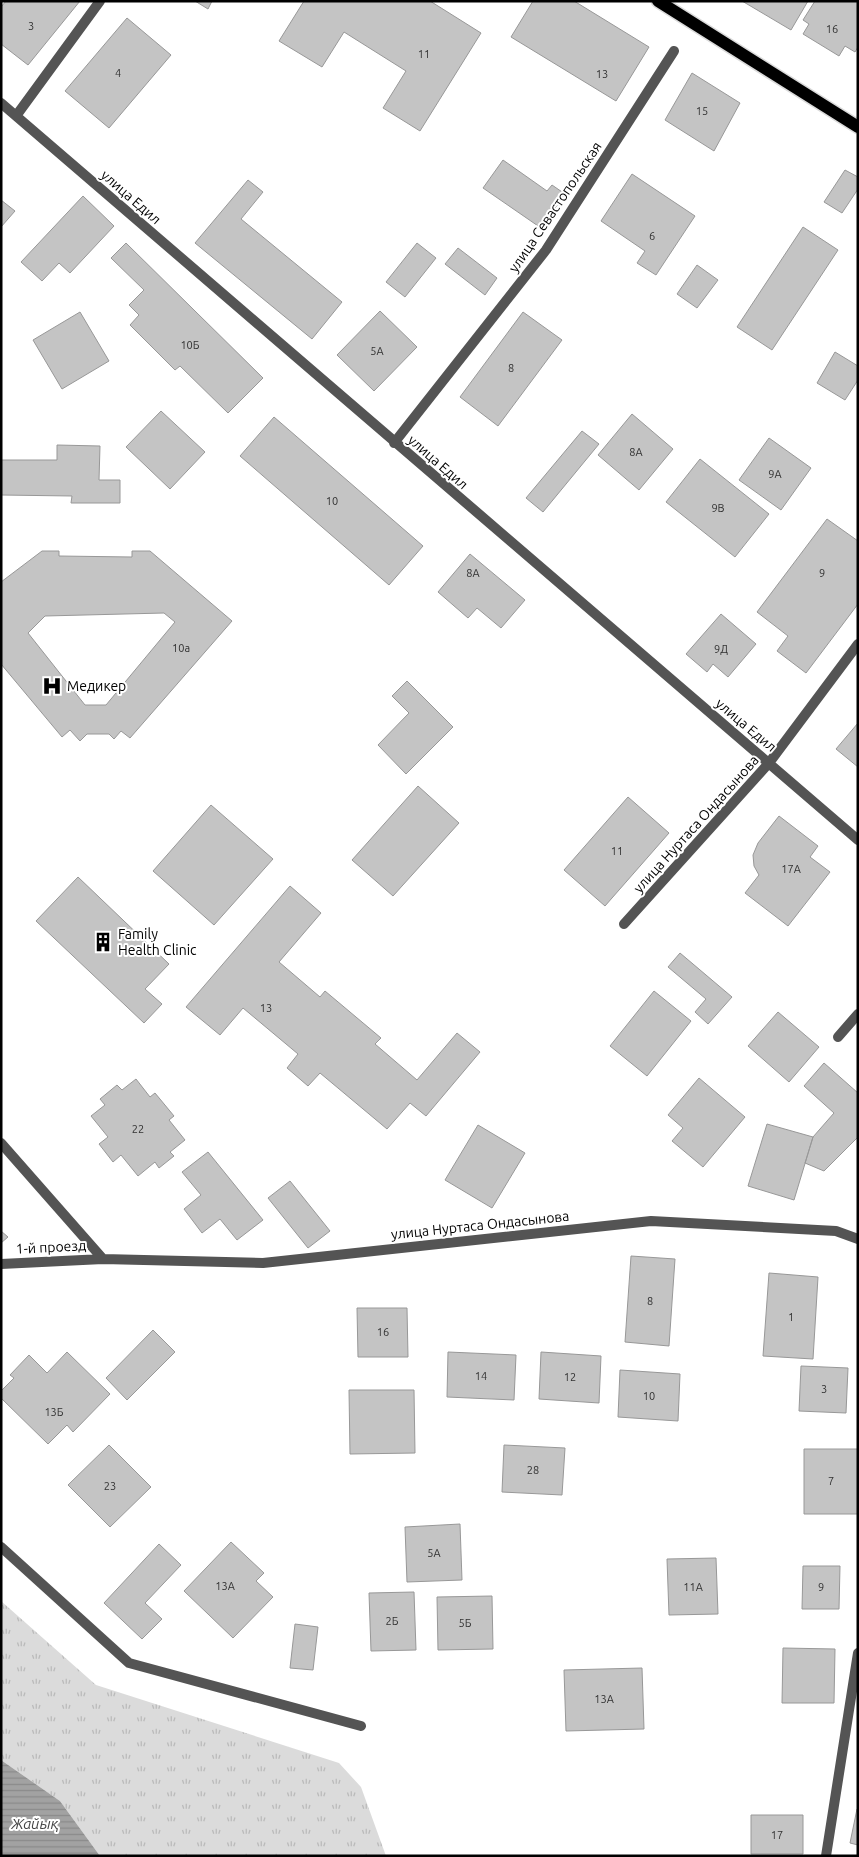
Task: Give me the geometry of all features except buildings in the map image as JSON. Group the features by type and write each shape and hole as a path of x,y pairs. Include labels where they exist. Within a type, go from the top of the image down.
{"main road":[{"path":"658,1 858,127"}],"street":[{"path":"16,116 100,1"},
{"name":"улица Севастопольская","path":"394,443 546,250 674,51"},
{"name":"улица Едил","path":"1,103 394,443 858,840"},
{"name":"улица Нуртаса Ондасынова","path":"624,924 769,763 858,644"},
{"path":"838,1037 858,1014"},
{"path":"1,1143 103,1259"},
{"name":"улица Нуртаса Ондасынова","path":"103,1259 262,1263 651,1220 836,1231 858,1239"},
{"name":"1-й проезд","path":"1,1264 103,1259"},
{"path":"1,1547 129,1663 361,1726"},
{"path":"826,1856 858,1653"}],"green space":[{"path":"1,1601 96,1685 339,1763 361,1787 386,1856 100,1856 60,1801 1,1760"}],"water":[{"name":"Жайық","path":"1,1760 60,1801 100,1856 1,1856"}],"place":[{"name":"Медикер","path":"52,686"},
{"name":"Family Health Clinic","path":"103,942"}]}
